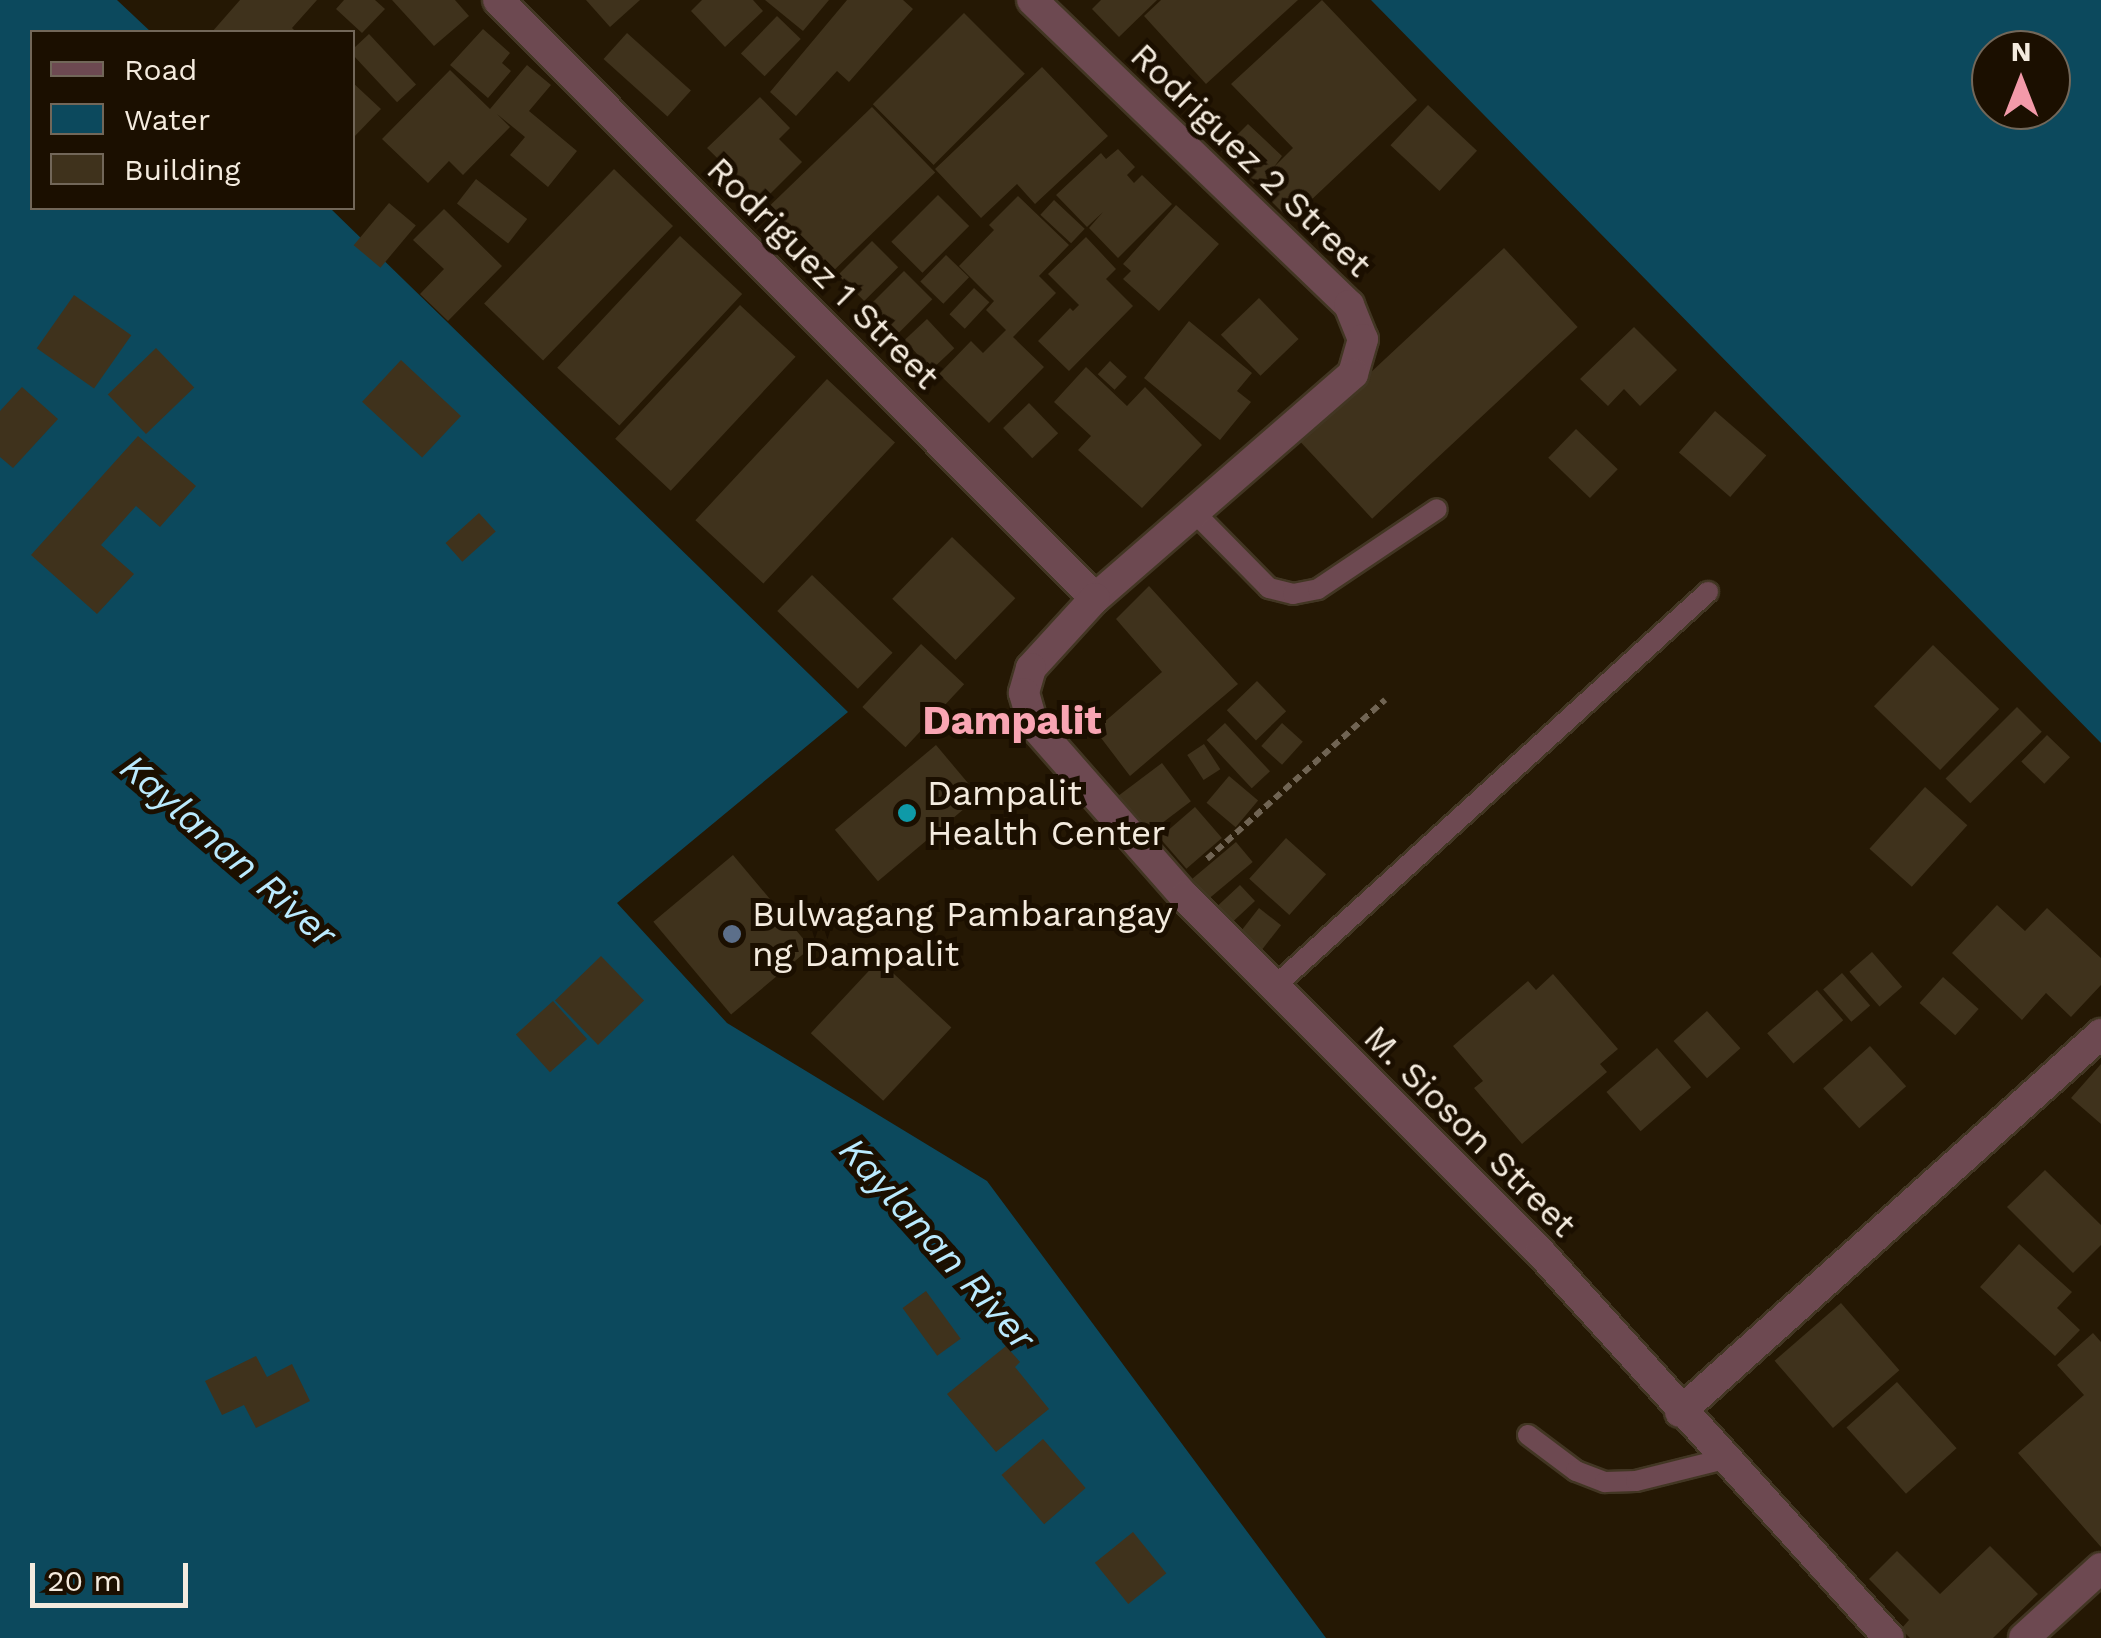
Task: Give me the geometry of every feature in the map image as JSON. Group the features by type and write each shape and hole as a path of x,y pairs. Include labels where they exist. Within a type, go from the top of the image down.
{"street":[{"name":"Rodriguez 1 Street","path":"498,0 1094,598"},
{"name":"Rodriguez 2 Street","path":"1032,0 1349,305 1363,339 1353,374 1194,512"},
{"path":"1094,598 1194,512"},
{"name":"M. Sioson Street","path":"1094,598 1031,668 1024,693 1033,724 1176,887 1540,1252 1680,1412 1889,1638"},
{"path":"1680,1412 2101,1034"},
{"path":"2024,1638 2101,1568"}],"lane":[{"path":"1194,512 1269,588 1293,594 1318,589 1437,509"},
{"path":"1274,986 1708,592"},
{"path":"1528,1434 1576,1471 1605,1482 1636,1480 1724,1459"}],"path":[{"path":"1176,887 1385,700"}],"water":[{"name":"Kaylanan River","path":"0,0 117,0 149,30 30,30 30,210 332,210 848,712 617,903 727,1023 987,1181 1326,1638 0,1638"},
{"path":"1371,0 2101,0 2101,743"}],"building":[{"path":"240,0 317,0 294,30 214,30"},
{"path":"344,0 375,0 385,9 362,33 336,9"},
{"path":"392,0 455,0 469,16 434,46"},
{"path":"586,0 640,0 610,27"},
{"path":"702,0 753,0 763,11 725,47 691,11"},
{"path":"765,0 829,0 803,31"},
{"path":"847,0 903,0 913,9 849,82 837,71 796,116 770,92"},
{"path":"1101,0 1157,0 1119,37 1092,9"},
{"path":"1161,0 1298,0 1206,84 1144,16"},
{"path":"1322,0 1417,100 1290,220 1221,151 1248,124 1282,156 1274,167 1293,148 1231,84"},
{"path":"964,13 1025,74 934,165 873,104"},
{"path":"777,16 801,39 765,76 741,53"},
{"path":"483,29 510,53 502,63 511,71 488,98 450,65"},
{"path":"627,33 691,91 667,117 604,59"},
{"path":"369,34 416,84 397,102 355,57 355,47"},
{"path":"527,65 551,85 529,111 577,151 548,187 510,155 525,137 497,114 510,127 463,175 449,161 428,183 382,139 450,70 490,109"},
{"path":"1042,67 1108,136 1035,204 1017,184 981,218 935,169"},
{"path":"355,85 381,109 355,136"},
{"path":"760,97 790,128 779,139 802,162 762,202 707,148"},
{"path":"1428,105 1477,151 1439,191 1390,145"},
{"path":"872,107 935,172 828,276 765,211"},
{"path":"1118,149 1135,167 1127,175 1134,183 1142,175 1172,204 1118,258 1089,228 1103,212 1087,227 1056,195 1101,153 1106,159"},
{"path":"614,169 673,226 543,360 484,304"},
{"path":"476,179 527,219 508,243 457,203"},
{"path":"938,195 969,226 922,273 891,242"},
{"path":"1018,196 1069,245 1039,276 1056,293 1013,337 1044,367 989,423 939,374 971,341 983,353 1006,330 986,310 994,301 959,266 994,230 989,225"},
{"path":"1054,200 1085,229 1071,243 1040,215"},
{"path":"389,203 416,225 380,268 354,245"},
{"path":"1176,205 1219,244 1159,311 1123,279 1131,271 1123,264"},
{"path":"444,209 502,266 448,321 420,294 444,269 413,240"},
{"path":"680,236 742,294 619,426 557,368"},
{"path":"1086,237 1116,269 1106,279 1133,306 1069,371 1038,341 1070,308 1073,311 1079,305 1048,274"},
{"path":"872,241 898,267 864,301 838,275"},
{"path":"1504,248 1578,327 1372,519 1298,440"},
{"path":"946,255 969,277 943,304 920,282"},
{"path":"904,271 932,299 899,333 871,304"},
{"path":"974,288 989,302 965,329 949,314"},
{"path":"74,295 131,335 94,388 37,348"},
{"path":"1259,298 1299,339 1260,376 1221,335"},
{"path":"740,305 796,357 671,491 615,439"},
{"path":"927,319 954,348 932,369 904,340"},
{"path":"1189,321 1252,373 1237,391 1251,402 1220,440 1144,378"},
{"path":"1634,327 1677,370 1640,406 1624,389 1608,406 1580,379"},
{"path":"156,348 194,388 146,434 108,395"},
{"path":"401,360 461,416 422,458 362,402"},
{"path":"1110,361 1127,377 1115,390 1098,374"},
{"path":"1086,367 1127,406 1145,387 1202,445 1142,508 1078,450 1091,436 1054,402"},
{"path":"827,379 895,442 763,584 695,520"},
{"path":"22,387 58,419 13,468 0,457 0,411"},
{"path":"1029,403 1058,433 1032,458 1003,428"},
{"path":"1715,411 1766,456 1730,497 1679,453"},
{"path":"1576,429 1618,469 1590,498 1548,458"},
{"path":"138,436 196,486 160,527 136,506 101,545 134,574 97,614 31,555"},
{"path":"479,513 496,532 462,562 446,543"},
{"path":"952,537 1015,598 956,660 892,599"},
{"path":"812,575 893,653 858,689 777,611"},
{"path":"1149,586 1238,684 1130,776 1095,730 1162,672 1116,619"},
{"path":"921,644 964,684 905,747 862,707"},
{"path":"1933,645 1999,709 1940,770 1874,706"},
{"path":"1257,681 1286,711 1256,740 1227,710"},
{"path":"2017,707 2042,732 1970,803 1946,778"},
{"path":"1225,723 1270,771 1252,788 1207,740"},
{"path":"1282,723 1303,742 1282,765 1261,746"},
{"path":"2047,735 2070,757 2044,784 2021,762"},
{"path":"1204,744 1220,769 1204,780 1187,755"},
{"name":"Dampalit Health Center","path":"936,745 979,796 878,881 835,830"},
{"path":"1162,763 1191,801 1147,834 1118,796"},
{"path":"1229,776 1258,800 1236,827 1207,803"},
{"path":"1925,787 1967,825 1912,887 1869,849"},
{"path":"1195,807 1222,838 1186,869 1160,838"},
{"path":"1286,838 1326,874 1289,915 1249,879"},
{"path":"1236,842 1253,862 1209,899 1192,879"},
{"name":"Bulwagang Pambarangay ng Dampalit","path":"733,855 811,948 731,1015 653,922"},
{"path":"1240,885 1255,901 1231,924 1216,908"},
{"path":"1997,905 2025,931 2047,908 2101,958 2101,985 2071,1017 2046,993 2022,1020 1952,953"},
{"path":"1259,908 1281,925 1261,950 1239,933"},
{"path":"1872,952 1902,987 1880,1006 1849,972"},
{"path":"601,956 644,1001 598,1045 555,1000"},
{"path":"879,960 951,1028 883,1101 811,1033"},
{"path":"1842,973 1870,1005 1851,1022 1823,989"},
{"path":"1553,974 1618,1049 1600,1064 1607,1072 1522,1144 1474,1088 1483,1081 1453,1046 1528,981 1536,990"},
{"path":"1943,977 1979,1009 1955,1035 1920,1003"},
{"path":"1817,990 1843,1020 1793,1063 1767,1033"},
{"path":"553,1001 587,1039 550,1072 516,1034"},
{"path":"1707,1011 1740,1048 1707,1078 1674,1041"},
{"path":"1870,1046 1906,1086 1859,1128 1823,1088"},
{"path":"1657,1048 1691,1087 1641,1131 1606,1092"},
{"path":"2101,1064 2101,1124 2071,1098"},
{"path":"2045,1170 2101,1225 2101,1245 2073,1273 2007,1207"},
{"path":"2019,1244 2072,1292 2057,1308 2080,1330 2055,1356 1980,1287"},
{"path":"926,1291 961,1339 937,1356 903,1308"},
{"path":"1841,1303 1899,1370 1833,1428 1775,1361"},
{"path":"2093,1333 2101,1342 2101,1547 2018,1453 2084,1395 2057,1365"},
{"path":"1006,1346 1020,1362 1015,1367 1049,1409 996,1452 947,1394"},
{"path":"256,1356 267,1377 292,1364 310,1401 256,1428 244,1405 222,1415 205,1381"},
{"path":"1897,1382 1957,1448 1906,1494 1846,1428"},
{"path":"1043,1439 1086,1488 1044,1524 1001,1475"},
{"path":"1133,1532 1166,1573 1128,1604 1095,1563"},
{"path":"1990,1546 2038,1594 1993,1638 1910,1638 1901,1629 1909,1620 1869,1579 1897,1551 1940,1594"}],"place":[{"name":"Dampalit Health Center","path":"907,813"},
{"name":"Bulwagang Pambarangay ng Dampalit","path":"732,934"}],"district":[{"name":"Dampalit","path":"1012,721"}]}
